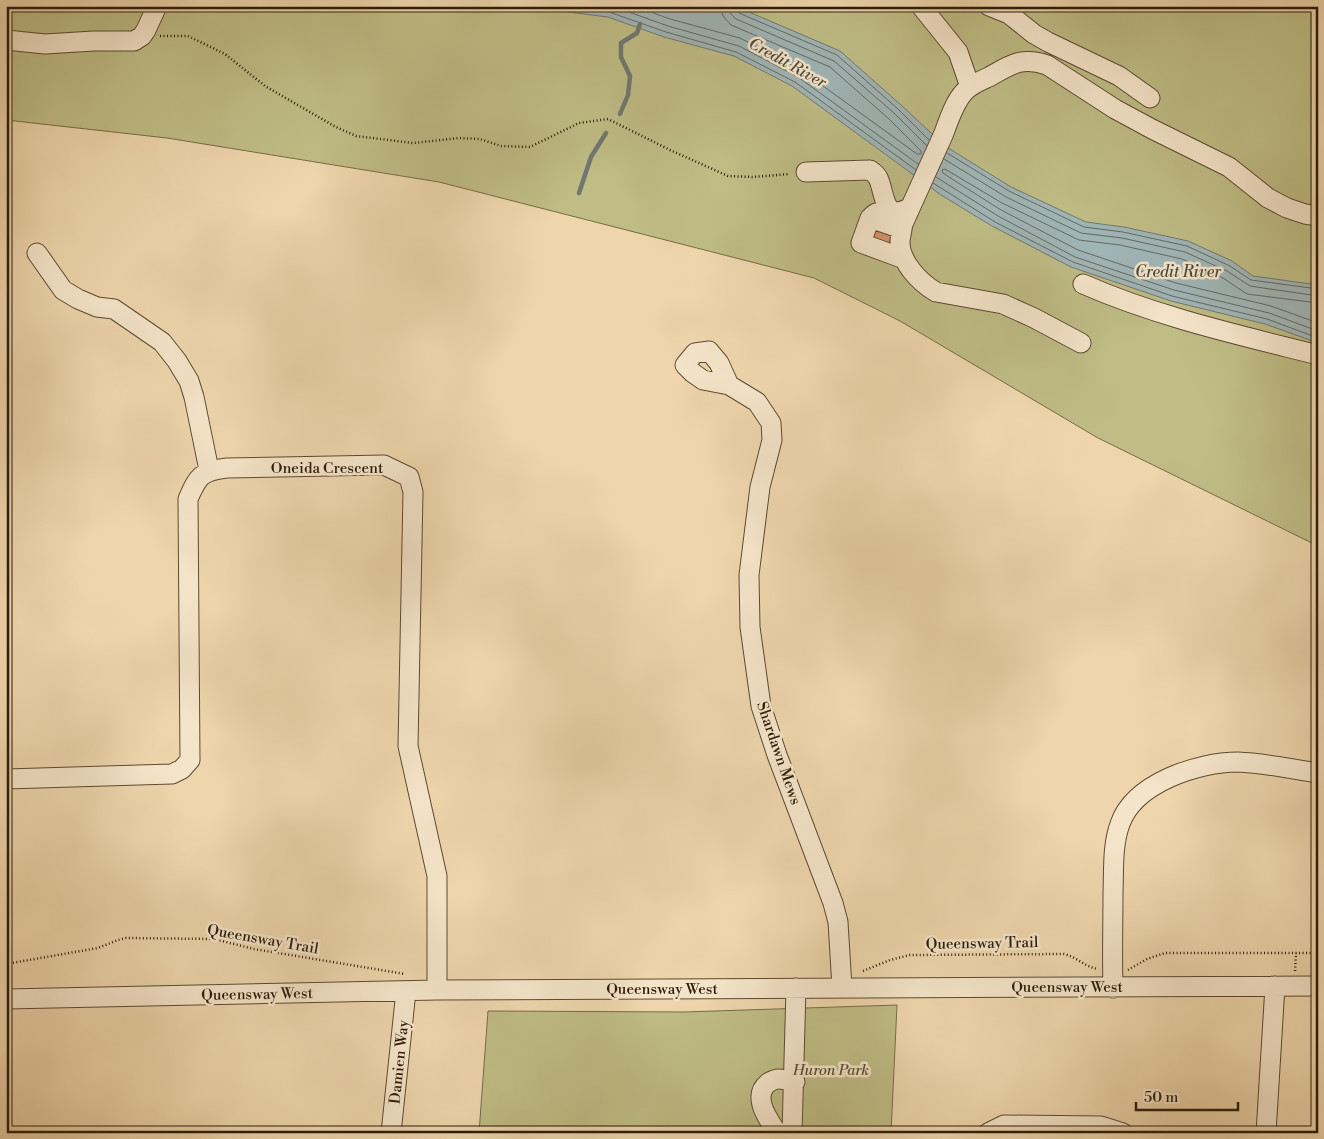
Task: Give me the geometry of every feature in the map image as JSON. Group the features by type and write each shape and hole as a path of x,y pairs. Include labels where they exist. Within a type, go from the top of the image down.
{"street":[{"path":"6,40 45,44 134,41 142,36 146,30 157,6"},
{"path":"921,6 958,52 968,81"},
{"path":"989,6 1009,14 1034,34 1048,42 1119,76 1150,98"},
{"path":"904,224 948,120 964,92 971,85 1016,63 1027,60 1047,66 1152,129 1229,167 1268,198 1287,208 1318,216"},
{"path":"806,172 870,170 879,179 883,200 887,206 894,212 901,212 906,209 900,241 902,256 922,283 936,292 1003,304 1081,343"},
{"path":"872,216 876,213 899,224 899,228 870,218 861,243 899,257 902,256"},
{"path":"6,780 172,774 182,769 190,760 188,499 193,487 209,470 189,381 177,361 162,342 114,309 97,307 78,300 62,290 37,253"},
{"path":"1083,284 1112,297 1153,311 1318,355"},
{"name":"Shardawn Mews","path":"729,386 757,402 771,423 772,440 760,487 749,575 750,627 761,706 777,755 833,902 838,922 842,988"},
{"name":"Oneida Crescent","path":"209,470 384,465 409,477 413,492 408,746 437,876 437,990"},
{"path":"1113,988 1114,852 1120,823 1134,801 1153,786 1182,773 1210,765 1237,762 1264,764 1318,773"},
{"name":"Queensway West","path":"6,999 410,983 437,990 1318,986"},
{"name":"Damien Way","path":"391,1133 410,983"},
{"path":"1266,1133 1275,986"},
{"path":"792,1133 795,1082 796,988"},
{"path":"777,1133 762,1107 763,1089 772,1081 780,1079 795,1082"},
{"path":"988,1133 1004,1126 1101,1126 1123,1133"}],"path":[{"path":"134,41 149,36 188,36 225,54 265,86 336,127 356,136 413,143 459,138 480,139 501,146 530,147 579,123 608,120 728,176 753,177 806,172"},
{"name":"Queensway Trail","path":"6,964 98,948 126,938 214,939 410,983"},
{"path":"1127,970 1165,953 1318,953"},
{"path":"1295,976 1296,953"},
{"name":"Queensway Trail","path":"855,970 865,971 890,960 910,955 1064,954 1080,960 1093,969 1101,970"}],"green space":[{"path":"6,6 1318,6 1318,546 1098,438 900,321 814,278 439,182 167,138 6,120"},
{"name":"Huron Park","path":"897,1005 891,1133 479,1133 488,1011 684,1012"}],"water":[{"name":"Credit River","path":"519,6 735,6 840,51 945,146 1011,187 1086,222 1124,227 1188,241 1232,261 1253,276 1318,285 1318,343 1265,324 1171,301 1071,267 992,226 941,195 792,86 734,56 664,37 608,17"}],"building":[{"path":"872,222 894,231 887,249 864,240"}],"waterway":[{"path":"620,114 628,95 630,76 621,57 621,43 637,33 640,24"},
{"path":"579,193 591,157 606,133"}]}
